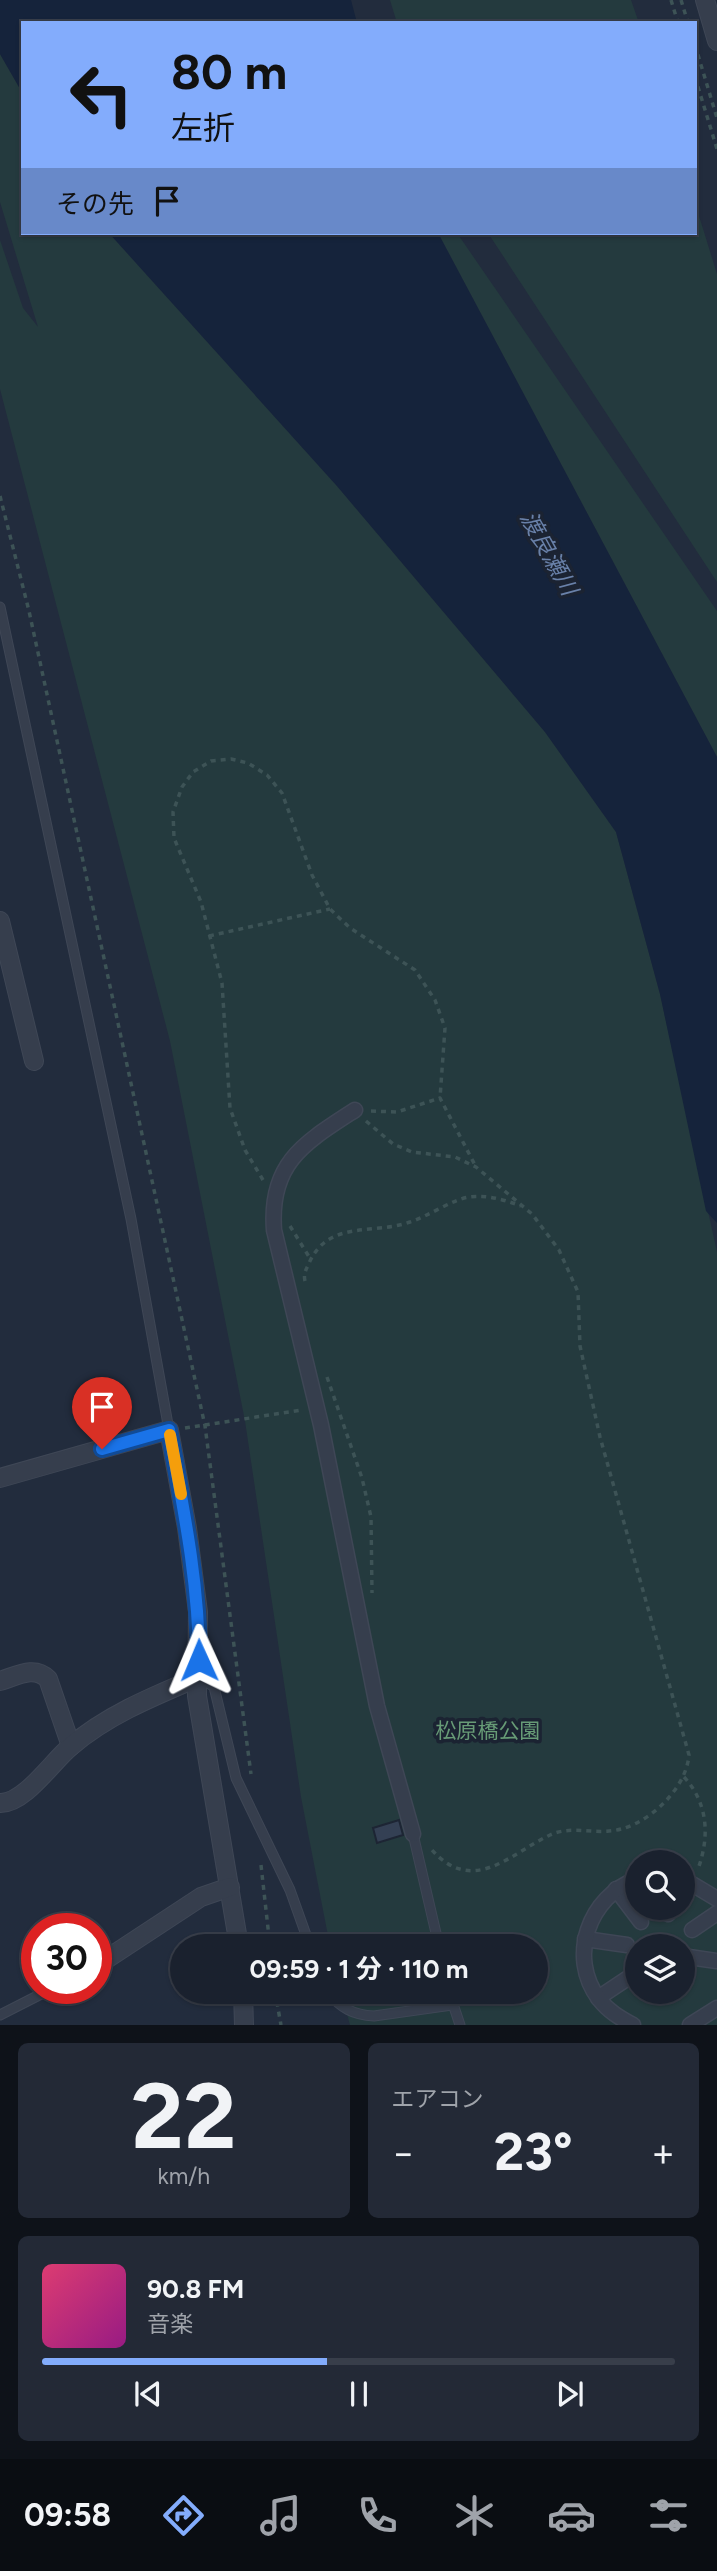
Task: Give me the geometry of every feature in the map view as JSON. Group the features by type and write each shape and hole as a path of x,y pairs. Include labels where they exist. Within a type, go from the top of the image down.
{"street":[{"path":"705,0 717,41"},
{"path":"0,921 4,956 34,1060"},
{"path":"355,1110 302,1148 281,1171 274,1198 274,1230 316,1408 377,1706 414,1834"},
{"path":"0,1478 169,1430 196,1600 199,1677 197,1696 207,1768 218,1805 237,1934"},
{"path":"0,1681 34,1671 42,1673 48,1679 71,1746"},
{"path":"0,1803 10,1803 20,1796 71,1746 118,1714 199,1677"},
{"path":"625,1885 616,1889 600,1906 585,1938 584,1959 589,1980 598,1998 614,2015 633,2025"},
{"path":"695,1885 717,1899"},
{"path":"112,1955 201,1897 230,1887"},
{"path":"616,1889 641,1922"},
{"path":"692,1930 717,1913"},
{"path":"585,1938 625,1945"},
{"path":"695,1958 717,1961"},
{"path":"598,1998 625,1980"},
{"path":"243,2004 244,2025"},
{"path":"690,2025 717,2008"}],"lane":[{"path":"0,607 131,1219 169,1430"},
{"path":"199,1677 214,1687 236,1778 279,1866 305,1934"},
{"path":"414,1834 436,1934"},
{"path":"0,2015 22,2004"},
{"path":"338,2004 361,2015 452,2005 460,2025"}],"path":[{"path":"671,0 677,21"},
{"path":"681,0 687,21"},
{"path":"697,52 717,118"},
{"path":"697,84 717,149"},
{"path":"0,496 29,611 205,1426 251,1778"},
{"path":"0,519 6,518"},
{"path":"274,1198 245,1150 230,1108 222,982 201,902 174,838 173,812 181,786 193,772 211,761 231,759 248,763 267,775 282,793 312,876 330,909 350,928 415,970 435,1000 445,1028 440,1098 476,1167"},
{"path":"209,936 330,909"},
{"path":"355,1110 397,1112 440,1098"},
{"path":"355,1110 393,1144 412,1152 455,1157 476,1167 541,1225 559,1250 578,1292 580,1346 600,1437 689,1755 684,1777 659,1806 640,1821 609,1831 579,1830 551,1835 504,1863 481,1870 454,1866 440,1858 427,1842"},
{"path":"306,1288 304,1275 316,1250 338,1232 380,1230 407,1223 465,1197 493,1196 521,1206"},
{"path":"327,1375 355,1453 371,1517 373,1603"},
{"path":"205,1426 316,1408"},
{"path":"684,1777 703,1807 706,1825 703,1854 695,1868"},
{"path":"261,1857 269,1934"},
{"path":"277,2004 281,2025"}],"green space":[{"path":"390,0 631,0 638,21 396,21"},
{"name":"松原橋公園","path":"0,54 21,91 21,235 111,235 337,486 545,732 616,832 660,994 717,1252 717,2025 350,2025 344,2004 548,2004 548,1934 328,1934 301,1797 245,1421 170,1041 0,389 0,240 23,308 38,327 0,202"},
{"path":"697,209 717,274 717,582 489,235 697,235"},
{"path":"439,235 458,235 717,611 717,757"}],"water":[{"path":"0,0 351,0 356,21 21,21 21,91 0,54"},
{"name":"渡良瀬川","path":"111,235 439,235 717,757 717,1223 706,1211 660,994 616,832 545,732 337,486"}],"building":[{"path":"399,1820 403,1835 377,1843 373,1828"}],"slow traffic":[{"path":"170,1435 181,1494"}],"route":[{"path":"102,1449 169,1430 187,1528 198,1612 199,1660"}]}
